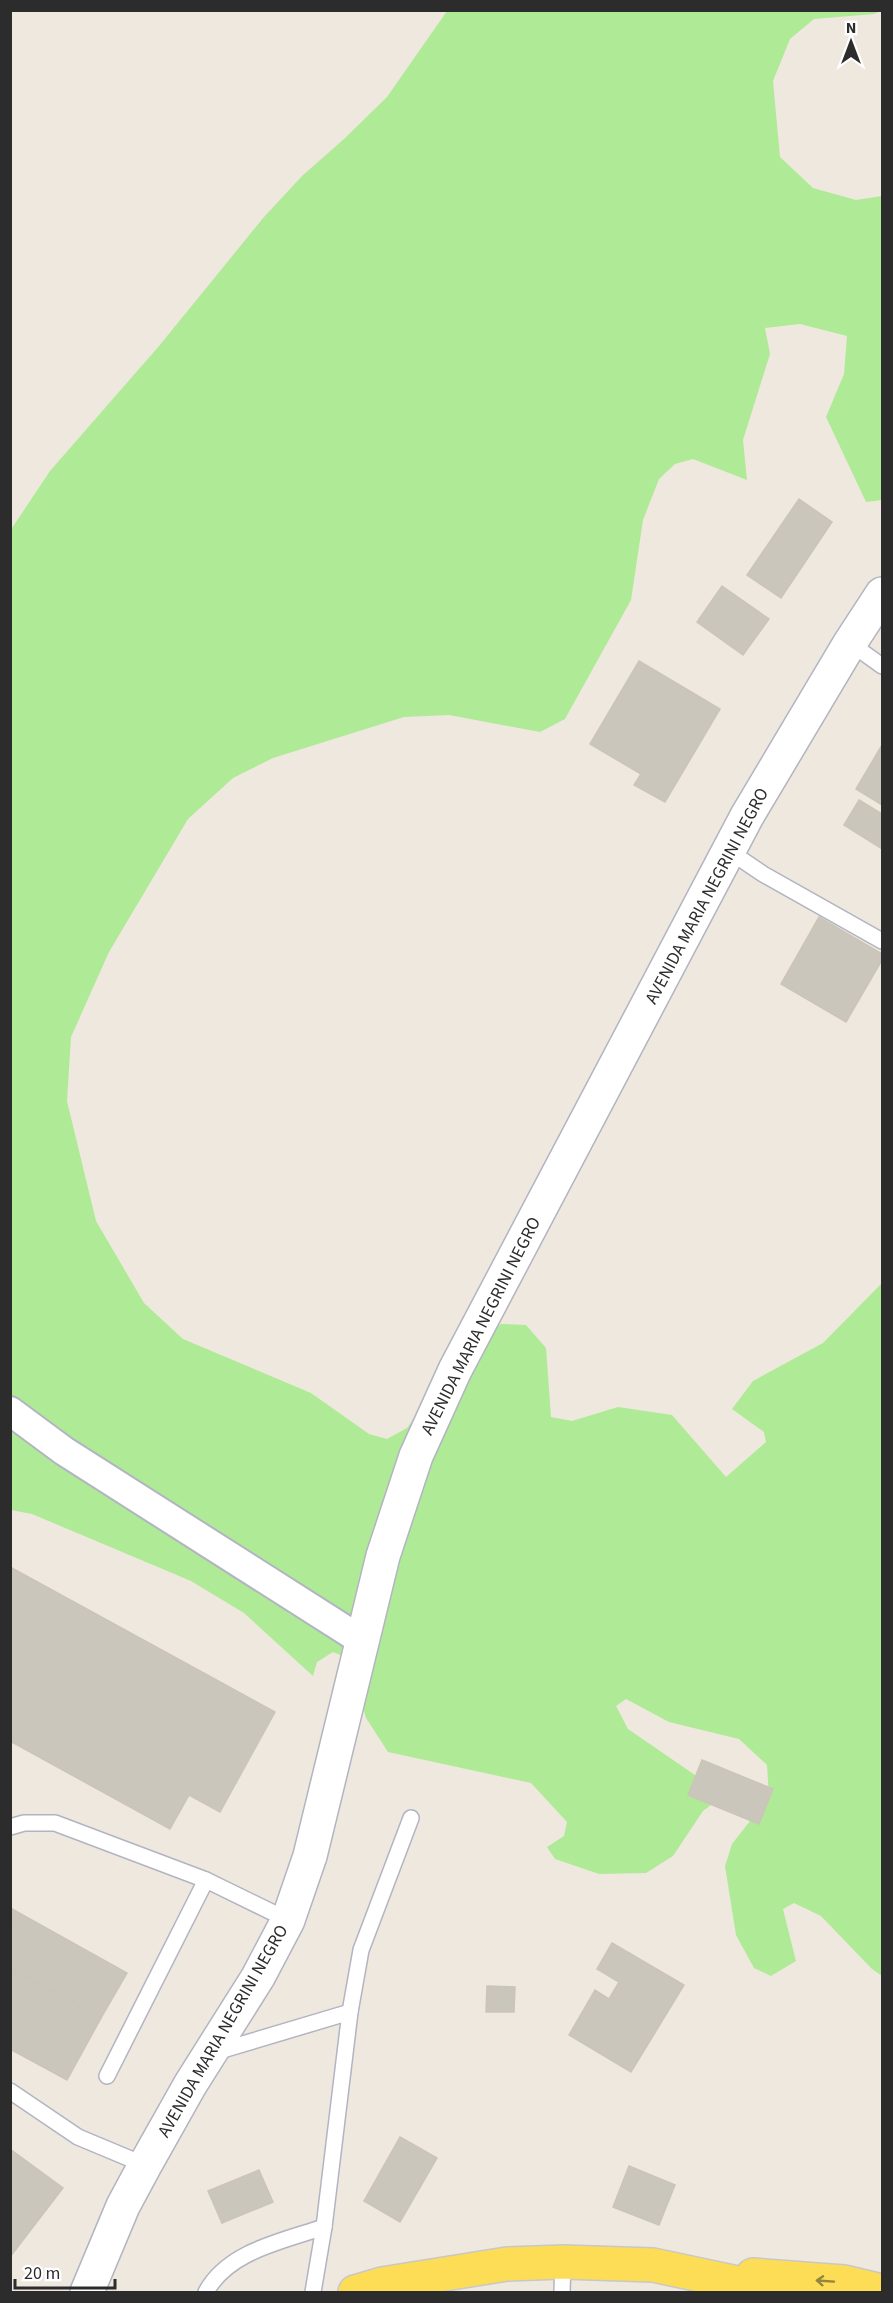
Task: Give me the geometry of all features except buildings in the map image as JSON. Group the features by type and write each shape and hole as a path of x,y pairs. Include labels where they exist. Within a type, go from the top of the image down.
{"main road":[{"path":"374,2290 507,2264 563,2277 653,2265 780,2292"},
{"path":"676,2270 844,2282 882,2291"}],"street":[{"name":"AVENIDA MARIA NEGRINI NEGRO","path":"87,2292 123,2206 145,2165 258,1977 288,1920 310,1857 383,1556 416,1456 455,1370 747,816 850,643 878,608"},
{"path":"10,1410 64,1451 362,1640"}],"lane":[{"path":"850,643 882,666"},
{"path":"729,851 763,874 882,941"},
{"path":"313,2292 324,2227 350,2012 362,1950 411,1818"},
{"path":"10,1827 24,1823 55,1823 206,1881 288,1920"},
{"path":"108,2076 206,1881"},
{"path":"210,2054 350,2012"},
{"path":"10,2091 78,2137 145,2165"},
{"path":"206,2292 227,2266 259,2249 324,2227"}],"green space":[{"path":"447,11 881,11 874,14 814,19 790,39 773,81 780,157 813,188 856,200 882,196 882,500 866,502 826,417 844,374 847,336 800,324 765,328 770,354 743,440 747,480 693,459 675,464 659,479 643,520 631,600 565,719 540,732 449,715 404,717 273,758 233,778 188,819 109,952 71,1037 67,1101 96,1221 144,1303 183,1339 311,1393 369,1434 387,1439 407,1428 476,1337 501,1324 526,1325 546,1348 551,1417 572,1421 618,1407 672,1415 726,1477 766,1442 764,1432 732,1409 753,1381 823,1343 882,1283 882,1976 872,1969 821,1916 794,1903 783,1909 796,1961 771,1976 754,1968 736,1935 725,1866 732,1844 769,1797 767,1765 739,1739 669,1722 626,1699 616,1706 628,1729 724,1795 703,1811 673,1856 646,1873 599,1874 555,1859 547,1847 564,1836 567,1822 531,1783 388,1752 366,1718 350,1659 333,1652 317,1662 313,1676 244,1613 191,1581 32,1514 11,1510 10,531 50,471 159,346 264,217 302,176 387,97"}]}
